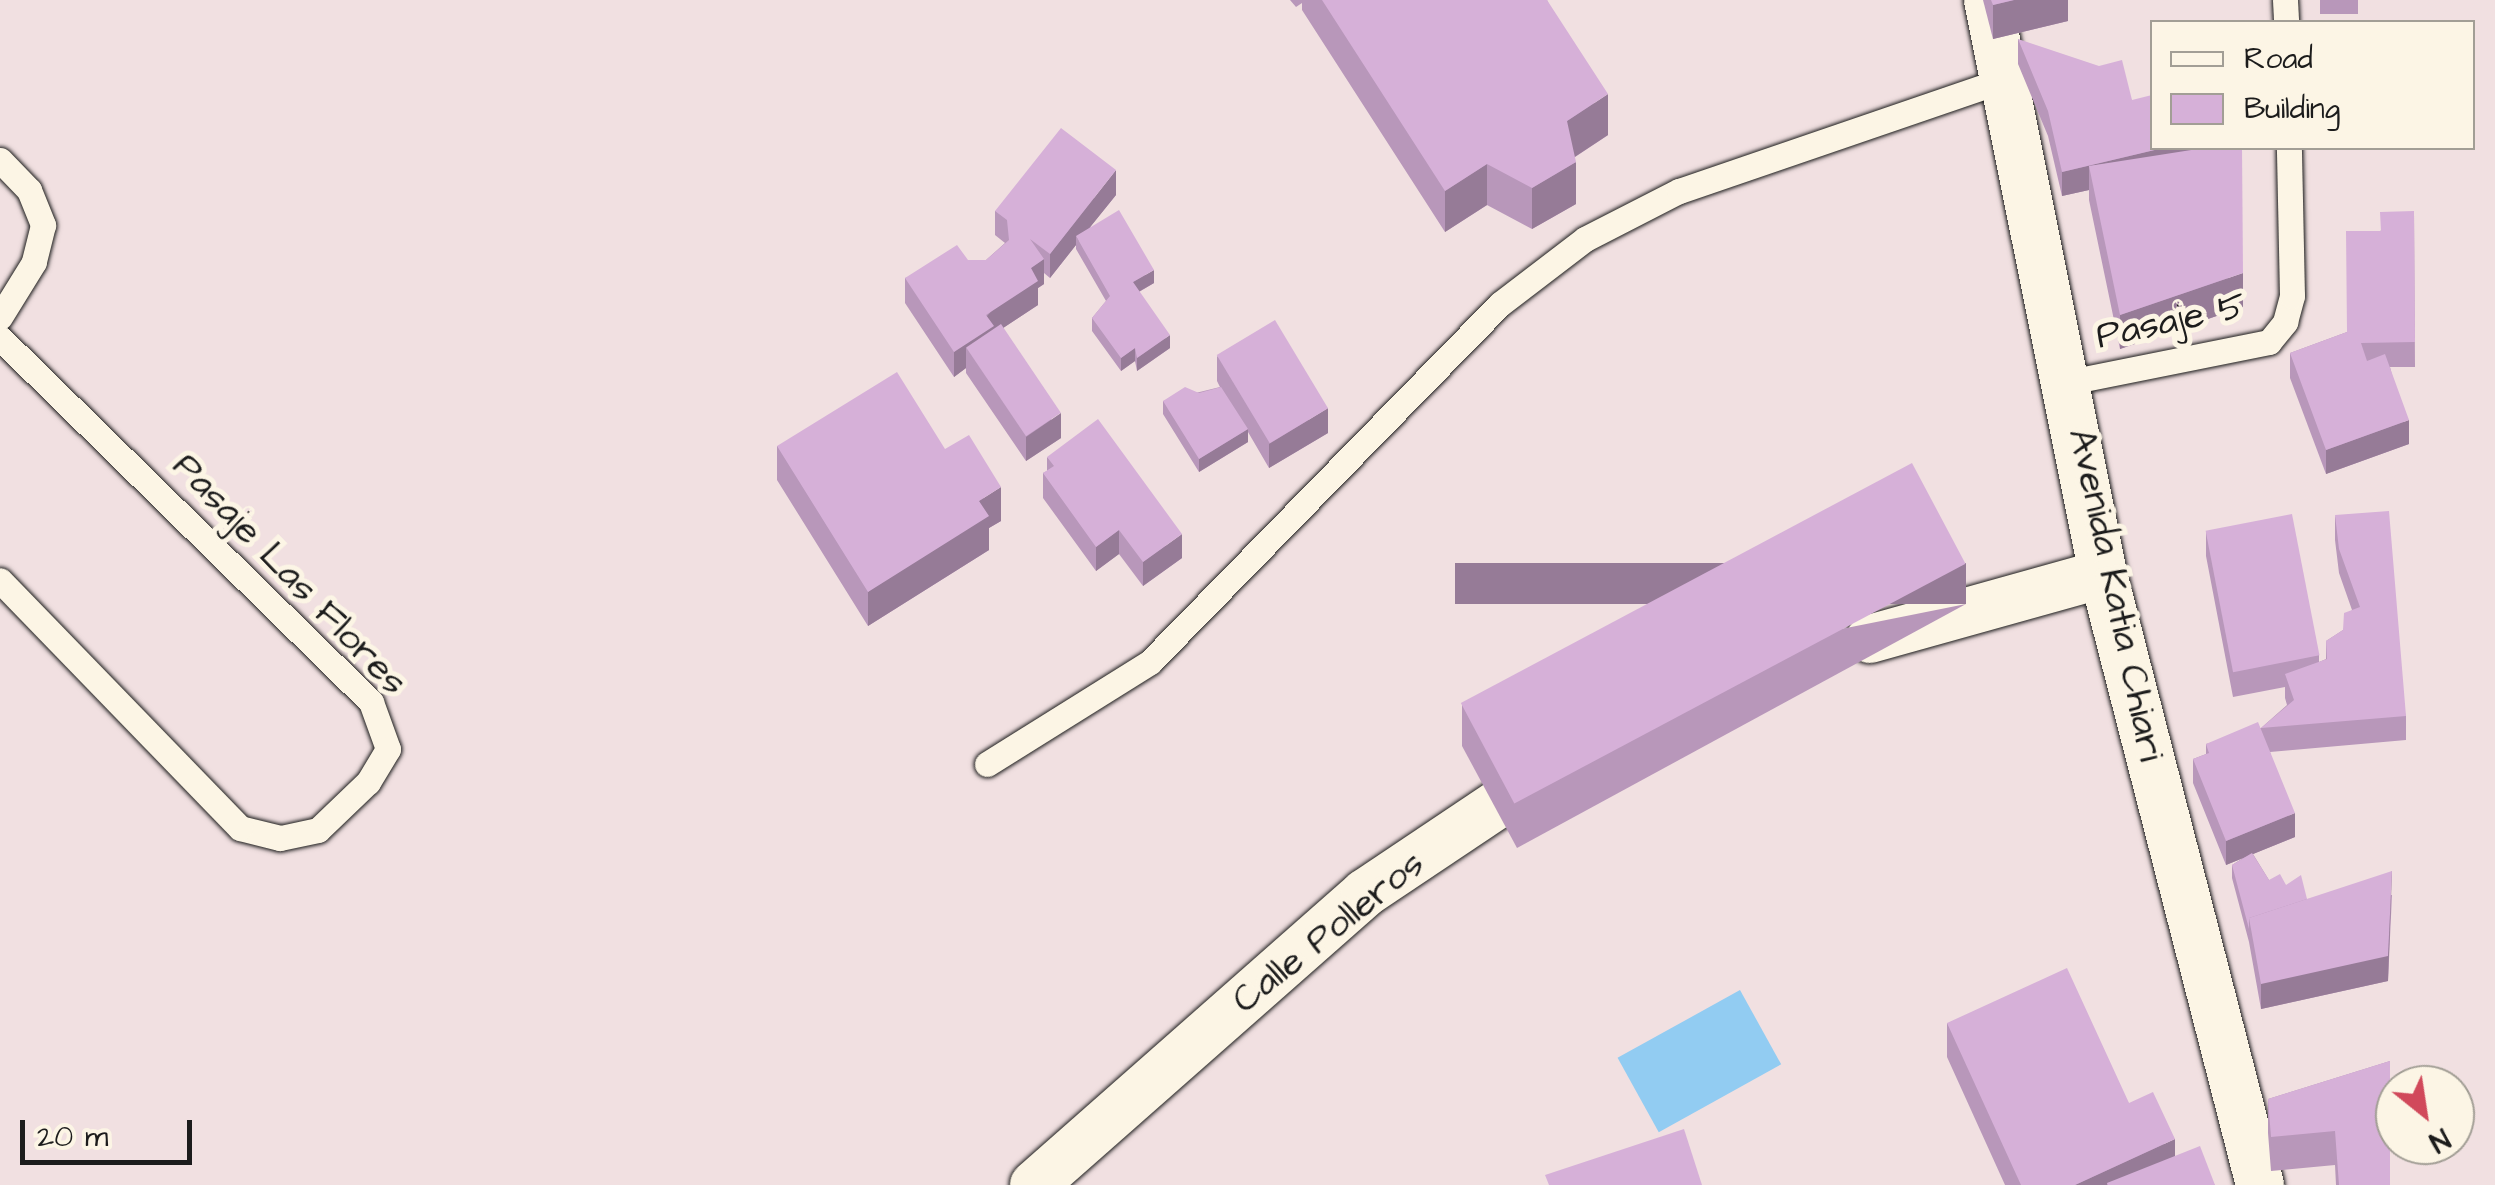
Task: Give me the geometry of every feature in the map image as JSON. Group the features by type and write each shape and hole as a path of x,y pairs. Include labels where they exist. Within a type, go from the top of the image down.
{"street":[{"name":"Avenida Katia Chiari","path":"1988,0 2070,382 2103,574 2260,1185"},
{"path":"1822,652 2103,574"},
{"name":"Calle Polleros","path":"1034,1185 1365,893 1579,748"}],"lane":[{"path":"987,764 1150,662 1500,304 1586,239 1679,192 2003,80"},
{"name":"Pasaje 5","path":"2070,382 2269,342 2285,322 2292,296 2289,150"},
{"path":"0,160 29,190 42,224 34,262 0,317"},
{"name":"Pasaje Las Flores","path":"0,338 371,702 388,749 368,782 318,830 280,838 240,828 0,580"}],"water":[{"path":"1740,990 1781,1064 1659,1132 1618,1058"}],"building":[{"path":"1322,0 1547,0 1608,94 1567,121 1576,162 1532,188 1487,164 1445,191"},
{"path":"2018,39 2099,66 2122,60 2132,100 2150,96 2150,150 2155,150 2062,172 2048,111"},
{"path":"1061,128 1116,170 1050,254 1030,239 1044,259 1031,268 1038,281 986,315 994,326 954,352 905,278 957,245 968,260 986,260 1009,240 1007,220 995,211"},
{"path":"2191,150 2242,150 2243,273 2120,315 2089,166"},
{"path":"1119,210 1154,270 1133,282 1170,335 1137,358 1135,348 1121,358 1092,318 1110,296 1076,236"},
{"path":"2414,211 2415,342 2361,343 2367,361 2385,354 2409,420 2326,450 2290,353 2347,332 2346,231 2381,231 2380,212"},
{"path":"1275,320 1328,408 1270,443 1217,355"},
{"path":"1001,324 1061,413 1026,436 966,347"},
{"path":"897,372 945,449 969,435 1001,487 979,501 989,516 868,592 777,446"},
{"path":"1185,387 1199,393 1221,387 1248,429 1199,459 1163,401"},
{"path":"1098,419 1182,534 1143,562 1119,530 1096,547 1043,473 1054,466 1047,457"},
{"path":"1912,463 1966,564 1514,804 1461,703"},
{"path":"2389,511 2406,716 2261,728 2294,700 2285,674 2327,659 2326,641 2343,630 2344,613 2360,607 2339,549 2335,515"},
{"path":"2292,514 2319,655 2233,672 2206,531"},
{"path":"2258,722 2295,813 2226,841 2193,759 2209,753 2206,744"},
{"path":"2252,853 2269,880 2280,874 2286,885 2301,875 2307,899 2249,918 2249,929 2232,865"},
{"path":"2392,871 2388,956 2261,984 2249,918"},
{"path":"2067,968 2129,1103 2153,1092 2175,1139 2075,1185 2021,1185 1947,1023"},
{"path":"2375,1066 2375,1165 2390,1165 2390,1185 2339,1185 2335,1131 2271,1137 2268,1099"},
{"path":"1684,1129 1702,1185 1549,1185 1545,1175"},
{"path":"2200,1146 2215,1185 2107,1183"}]}
